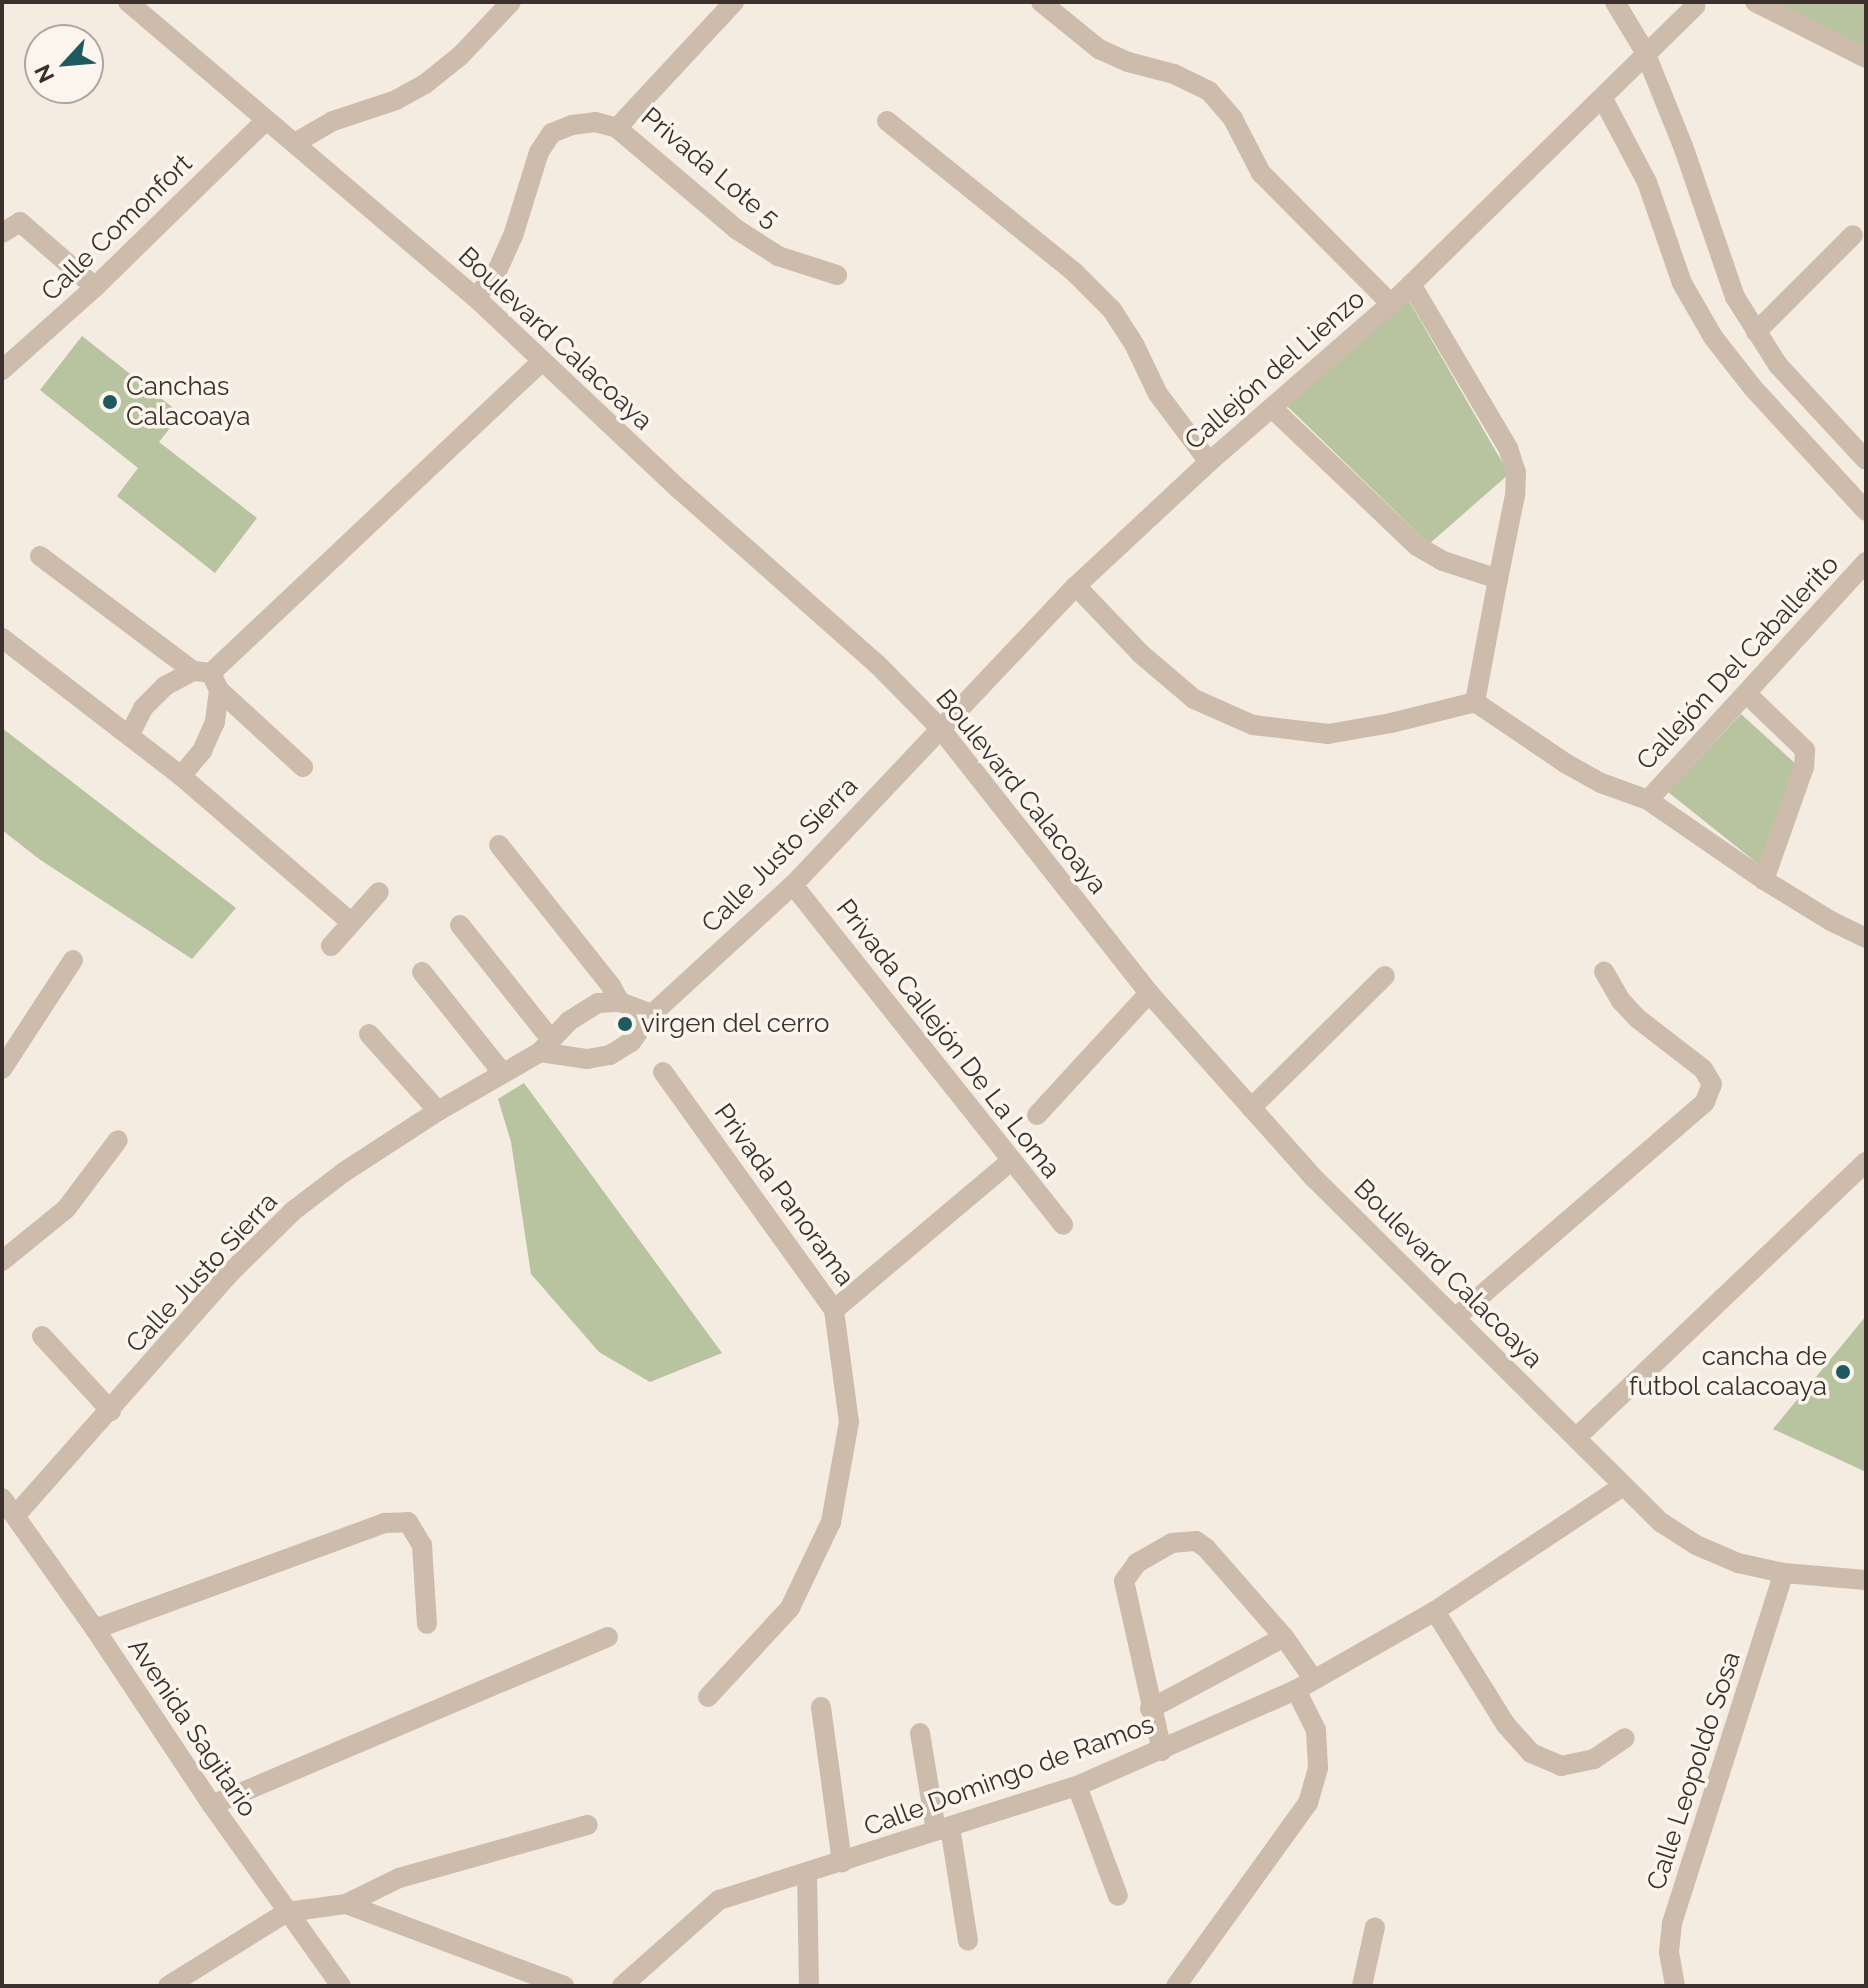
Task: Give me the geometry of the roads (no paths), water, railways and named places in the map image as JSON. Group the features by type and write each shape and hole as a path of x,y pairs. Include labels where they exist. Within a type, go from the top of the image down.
{"street":[{"name":"Boulevard Calacoaya","path":"128,2 476,298 877,664 939,727 1149,993 1314,1178 1662,1523 1696,1545 1738,1563 1784,1573 1866,1580"},
{"path":"295,143 333,121 396,100 425,84 460,56 511,2"},
{"name":"Privada Lote 5","path":"734,2 617,128 736,229 778,256 837,275"},
{"path":"1041,2 1099,49 1128,62 1174,74 1209,91 1233,119 1261,173 1391,304"},
{"path":"1615,2 1645,52 1683,146 1735,297 1778,365 1866,460"},
{"path":"1755,2 1866,58"},
{"name":"Callejón del Lienzo","path":"939,727 1076,586 1209,462 1391,304 1695,6"},
{"path":"1603,99 1647,182 1682,283 1713,337 1753,388 1866,511"},
{"name":"Calle Comonfort","path":"2,370 95,287 266,120"},
{"path":"887,121 1074,272 1112,310 1134,344 1158,394 1209,462"},
{"path":"476,298 498,269 513,236 539,152 552,133 572,125 595,122 617,128"},
{"path":"2,233 20,222 95,287"},
{"path":"1756,332 1853,235"},
{"path":"1411,284 1508,448 1516,472 1515,495 1475,702"},
{"path":"130,734 143,708 165,686 208,678 542,361"},
{"path":"1272,408 1417,546 1443,561 1498,579"},
{"path":"40,556 208,678 303,767"},
{"name":"Callejón Del Caballerito","path":"1648,800 1866,562"},
{"path":"1076,586 1141,654 1194,699 1253,725 1328,734 1391,723 1475,702 1565,763 1601,783 1648,800 1764,880 1831,921 1866,938"},
{"path":"2,638 130,734 352,923"},
{"path":"181,776 202,751 215,722 208,678"},
{"path":"1747,694 1805,750 1804,767 1764,880"},
{"name":"Calle Justo Sierra","path":"545,1045 587,1059 610,1055 631,1042 652,1014 793,885 939,727"},
{"path":"499,845 611,986 620,1002 652,1014"},
{"name":"Privada Callejón De La Loma","path":"793,885 1063,1225"},
{"path":"331,946 379,892"},
{"path":"460,925 545,1045"},
{"path":"2,1069 73,960"},
{"path":"1455,1318 1705,1102 1712,1084 1703,1069 1637,1018 1621,1001 1604,971"},
{"path":"422,972 497,1066 499,1076"},
{"path":"1251,1108 1385,976"},
{"path":"1037,1115 1149,993"},
{"name":"Calle Justo Sierra","path":"15,1516 230,1273 293,1211 344,1172 545,1045 598,1003 620,1002"},
{"path":"369,1034 438,1111"},
{"name":"Privada Panorama","path":"663,1072 834,1310 849,1422 831,1522 790,1608 708,1697"},
{"path":"2,1261 66,1209 118,1140"},
{"path":"834,1310 1011,1161"},
{"path":"1577,1437 1866,1162"},
{"path":"42,1336 111,1411"},
{"name":"Calle Domingo de Ramos","path":"622,1986 719,1900 1077,1786 1162,1751 1305,1685 1435,1611 1623,1486"},
{"name":"Avenida Sagitario","path":"2,1498 95,1629 212,1805 341,1986"},
{"path":"95,1629 384,1523 408,1522 422,1545 427,1624"},
{"path":"1162,1751 1150,1709 1124,1581 1137,1563 1172,1543 1196,1541 1206,1548 1284,1637 1305,1685 1316,1730 1318,1768 1308,1803 1176,1986"},
{"name":"Calle Leopoldo Sosa","path":"1668,1986 1672,1923 1784,1573"},
{"path":"1435,1611 1506,1725 1531,1753 1561,1766 1594,1759 1625,1738"},
{"path":"212,1805 608,1637"},
{"path":"1150,1709 1284,1637"},
{"path":"821,1707 842,1863"},
{"path":"920,1733 968,1941"},
{"path":"1077,1786 1118,1896"},
{"path":"168,1986 287,1912 346,1904 399,1878 588,1825"},
{"path":"807,1873 809,1986"},
{"path":"346,1904 564,1986"},
{"path":"1362,1986 1375,1927"}],"place":[{"name":"Canchas Calacoaya","path":"110,402"},
{"name":"virgen del cerro","path":"625,1024"},
{"name":"cancha de futbol calacoaya","path":"1843,1372"}]}
